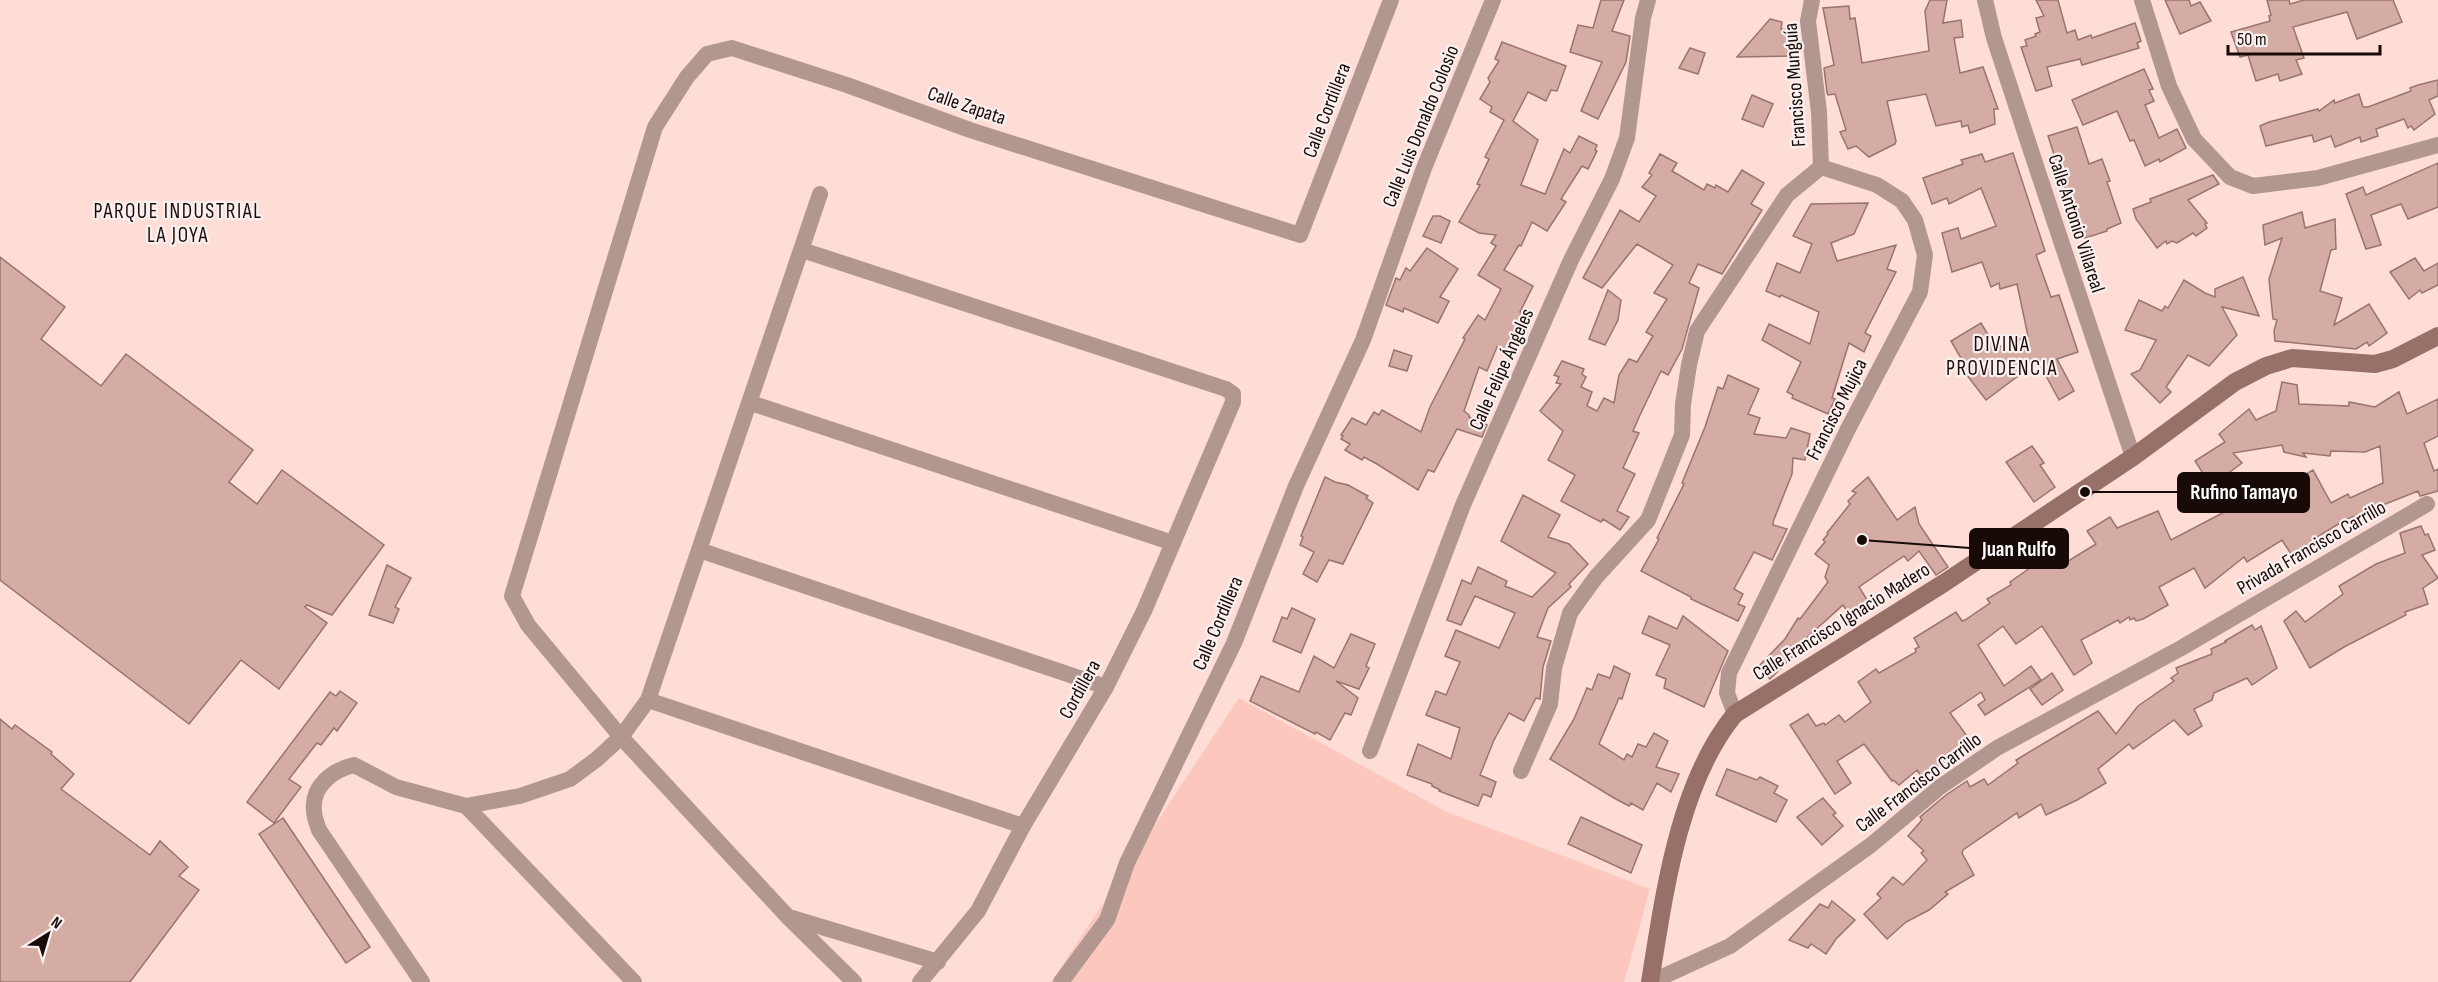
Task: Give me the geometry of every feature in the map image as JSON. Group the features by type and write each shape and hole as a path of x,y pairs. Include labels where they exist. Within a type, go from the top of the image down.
{"main road":[{"name":"Calle Francisco Ignacio Madero","path":"1650,982 1659,926 1681,825 1718,735 1735,714 1944,583 2133,457 2235,382 2266,366 2292,358 2375,364 2393,359 2438,336"}],"street":[{"name":"Calle Cordillera","path":"1300,235 1391,0"},
{"name":"Calle Luis Donaldo Colosio","path":"1388,268 1424,168 1493,0"},
{"name":"Calle Felipe Ángeles","path":"1370,752 1463,505 1571,261 1612,179 1627,138 1643,18 1648,0"},
{"name":"Francisco Munguía","path":"1812,0 1808,21 1819,112 1821,167"},
{"name":"Calle Antonio Villareal","path":"1985,0 1998,49 2133,457"},
{"path":"2142,0 2169,86 2194,138 2230,177 2253,186 2318,178 2438,146"},
{"name":"Calle Zapata","path":"854,982 788,917 621,738 528,625 512,596 655,127 687,78 708,54 732,48 847,85 970,130 1300,235"},
{"name":"Francisco Mujica","path":"1735,714 1727,693 1729,673 1848,429 1920,292 1925,255 1915,220 1902,201 1877,184 1821,167"},
{"path":"1521,771 1550,704 1554,668 1570,613 1596,577 1648,520 1657,499 1682,435 1683,404 1689,365 1698,331 1787,195 1821,167"},
{"path":"422,982 319,830 313,810 318,792 328,777 337,769 354,765 396,787 466,806 520,796 570,779 621,738 648,700 751,403 820,194"},
{"name":"Cordillera","path":"802,250 1226,389 1233,394 1233,402 1144,611 1106,687 1023,826 978,911 920,982"},
{"name":"Calle Cordillera","path":"1061,982 1107,920 1127,863 1234,644 1296,486 1363,340 1388,268"},
{"path":"751,403 1173,543"},
{"name":"Privada Francisco Carrillo","path":"2217,627 2427,504"},
{"path":"699,550 1106,687"},
{"name":"Calle Francisco Carrillo","path":"1650,982 1730,946 1871,845 1940,787 1997,748 2217,627"},
{"path":"648,700 1023,826"},
{"path":"466,806 634,982"},
{"path":"788,917 938,962"}],"shaded area":[{"path":"1239,698 1445,811 1650,889 1624,982 1051,982"}],"building":[{"path":"1601,0 1624,0 1612,31 1630,36 1626,62 1598,119 1581,111 1602,62 1570,52 1578,25 1593,28"},
{"path":"1930,0 1947,0 1943,23 1961,20 1963,37 1954,38 1960,73 1983,67 1998,109 1994,109 1995,124 1970,133 1968,125 1962,127 1961,121 1936,126 1926,94 1887,101 1895,144 1869,157 1856,146 1848,149 1840,132 1846,130 1835,94 1828,95 1827,93 1824,68 1834,65 1823,8 1849,6 1850,19 1855,18 1862,63 1929,51 1925,11"},
{"path":"2036,0 2058,0 2067,33 2075,30 2078,40 2091,35 2092,38 2135,23 2141,41 2137,43 2139,48 2082,65 2080,59 2047,67 2052,86 2036,91 2021,47 2027,46 2025,40 2040,32 2036,18 2044,16"},
{"path":"2165,0 2189,0 2191,6 2200,2 2211,21 2180,34"},
{"path":"2267,0 2289,0 2290,4 2304,0 2393,0 2402,22 2357,39 2347,12 2293,27 2304,58 2296,60 2302,74 2280,81 2278,74 2256,81 2248,55 2240,57 2231,32 2270,21 2269,16 2271,15"},
{"path":"1770,19 1782,22 1781,29 1789,30 1790,56 1737,57"},
{"path":"1502,42 1566,66 1557,91 1551,90 1546,101 1528,92 1513,121 1538,140 1521,185 1545,194 1564,149 1570,153 1579,136 1597,145 1595,150 1597,151 1588,169 1582,166 1561,199 1566,202 1547,231 1532,222 1521,246 1519,245 1504,270 1533,286 1520,312 1530,317 1517,339 1505,353 1497,347 1487,371 1479,367 1464,411 1469,417 1487,425 1482,437 1457,429 1434,472 1428,470 1418,490 1377,464 1364,457 1362,460 1345,450 1350,444 1341,439 1343,436 1341,435 1352,418 1366,425 1374,412 1379,415 1382,410 1421,432 1430,407 1465,339 1463,338 1478,315 1485,320 1501,289 1478,275 1496,246 1491,243 1496,235 1479,233 1459,222 1480,185 1477,184 1489,159 1485,157 1504,120 1490,112 1492,107 1480,99 1490,82 1488,78 1499,61 1495,59"},
{"path":"1690,48 1705,53 1698,74 1679,68"},
{"path":"2144,69 2153,89 2149,90 2154,101 2145,105 2159,138 2177,129 2186,148 2160,162 2159,159 2145,166 2134,140 2130,141 2117,111 2083,125 2072,100"},
{"path":"2438,80 2438,96 2429,100 2435,114 2414,130 2411,126 2408,128 2404,119 2376,129 2378,136 2361,142 2360,137 2335,147 2331,136 2314,142 2312,135 2266,146 2260,126 2269,122 2318,109 2319,111 2334,100 2335,103 2359,94 2363,107 2368,107 2411,91 2410,88"},
{"path":"1752,95 1773,104 1763,127 1742,119"},
{"path":"2077,127 2089,164 2102,159 2121,223 2107,231 2085,238 2068,197 2048,136"},
{"path":"2013,153 2045,251 2036,255 2051,297 2059,295 2078,352 2057,359 2074,391 2059,400 2038,361 1986,400 1966,374 1969,372 1951,341 1981,323 1996,348 2028,336 2017,284 2000,289 1999,283 1991,287 1982,262 1952,272 1942,233 1958,228 1961,239 1996,226 1981,188 1949,204 1947,198 1932,204 1923,178 1963,164 1961,160 1982,154 1985,162"},
{"path":"1660,154 1677,163 1672,171 1704,190 1707,184 1715,188 1716,185 1728,192 1742,170 1764,183 1751,204 1762,210 1722,274 1698,264 1689,283 1699,288 1682,349 1668,375 1661,371 1633,431 1639,433 1623,468 1635,474 1617,511 1629,517 1620,530 1603,519 1601,522 1561,501 1575,475 1548,460 1563,431 1540,411 1561,384 1556,383 1559,377 1554,375 1562,361 1584,369 1582,374 1586,377 1581,387 1592,392 1587,406 1597,411 1604,398 1614,403 1619,375 1629,359 1637,362 1653,336 1646,332 1667,299 1654,293 1673,265 1637,244 1602,288 1583,278 1620,210 1639,222 1656,196 1642,187 1652,175 1649,173"},
{"path":"2438,163 2438,207 2408,219 2401,204 2371,215 2381,245 2366,249 2346,194 2363,187 2366,195"},
{"path":"2213,175 2219,184 2188,200 2207,223 2205,224 2207,228 2196,236 2193,233 2177,243 2172,241 2167,244 2166,241 2157,248 2136,219 2133,209 2151,202 2150,199"},
{"path":"1868,203 1854,234 1831,243 1837,261 1896,245 1887,269 1896,272 1865,333 1871,336 1864,352 1849,343 1832,398 1835,399 1828,414 1792,398 1793,395 1787,392 1801,362 1762,340 1769,324 1810,344 1819,312 1781,295 1780,297 1766,291 1777,263 1800,273 1812,244 1793,236 1811,204"},
{"path":"2302,212 2305,228 2335,219 2336,249 2331,250 2320,291 2342,298 2334,325 2369,304 2387,333 2369,346 2367,342 2356,349 2275,341 2274,331 2277,320 2273,319 2269,279 2282,238 2265,245 2263,225"},
{"path":"1433,216 1440,216 1450,221 1441,243 1423,236"},
{"path":"1427,248 1458,269 1440,297 1449,301 1438,323 1404,308 1403,312 1386,305 1396,278 1400,280 1406,268 1410,271"},
{"path":"0,257 65,307 41,339 101,386 126,354 253,450 229,482 257,504 282,470 384,545 332,615 307,605 305,607 327,623 279,689 241,660 189,724 0,580"},
{"path":"2415,258 2424,271 2438,263 2438,285 2422,293 2420,290 2409,299 2390,272"},
{"path":"2243,277 2259,316 2222,307 2237,335 2209,366 2188,355 2166,387 2171,392 2160,403 2131,374 2140,370 2156,340 2125,330 2139,300 2162,311 2165,306 2168,308 2184,280 2215,297 2215,289"},
{"path":"1608,290 1621,300 1618,320 1605,345 1589,339"},
{"path":"1394,350 1412,356 1407,371 1389,366"},
{"path":"1728,375 1759,389 1748,414 1760,418 1754,434 1786,438 1791,428 1810,434 1805,460 1793,458 1792,474 1773,522 1773,525 1787,529 1772,560 1754,552 1734,589 1743,594 1738,604 1745,607 1738,621 1691,599 1641,571 1659,539 1657,538 1684,484 1682,483 1705,427 1718,387 1723,389"},
{"path":"2282,382 2297,385 2299,404 2349,406 2349,402 2375,407 2399,392 2407,414 2438,399 2438,436 2424,443 2434,471 2438,469 2438,491 2420,496 2418,491 2345,520 2317,537 2293,557 2282,540 2247,562 2244,557 2205,588 2194,568 2159,587 2168,605 2143,619 2136,621 2134,618 2130,620 2129,617 2120,623 2118,620 2081,640 2092,663 2074,675 2042,626 2016,644 2003,626 1978,645 2004,686 2031,666 2041,680 1985,715 1978,705 1985,700 1981,692 1950,713 1973,744 1921,776 1917,770 1899,785 1892,781 1864,744 1837,761 1851,783 1835,794 1790,725 1808,714 1816,726 1824,723 1825,725 1839,715 1845,722 1871,702 1858,682 1876,669 1879,673 1916,652 1915,649 1919,647 1914,638 1956,612 1962,621 1965,620 1990,603 1987,599 2011,585 2010,582 2050,554 2057,551 2065,563 2096,544 2087,531 2110,517 2117,528 2158,511 2171,540 2230,509 2231,511 2249,501 2252,505 2313,470 2331,503 2348,494 2350,498 2383,483 2380,446 2365,452 2331,451 2330,456 2303,453 2306,457 2284,452 2282,445 2233,453 2242,463 2211,486 2195,461 2225,442 2219,434 2249,409 2256,420 2276,411"},
{"path":"2032,446 2044,463 2040,465 2055,487 2034,502 2006,462"},
{"path":"1325,477 1348,485 1368,496 1366,498 1373,503 1343,564 1329,560 1317,582 1303,574 1314,552 1300,545 1303,537 1301,536"},
{"path":"1868,477 1897,520 1915,507 1919,524 1948,567 1936,575 1919,551 1908,561 1904,556 1859,587 1871,606 1852,618 1843,605 1802,642 1804,645 1770,679 1758,667 1785,639 1798,618 1800,619 1828,582 1825,577 1829,565 1815,554 1825,542 1823,540 1827,533 1850,504 1848,501 1856,493 1852,491"},
{"path":"1523,495 1560,515 1548,537 1569,544 1588,564 1569,584 1571,587 1548,608 1537,637 1551,641 1543,667 1540,699 1536,698 1524,721 1509,713 1494,740 1480,775 1496,782 1491,797 1483,794 1478,806 1439,791 1432,784 1407,775 1418,744 1451,759 1460,728 1426,715 1436,691 1446,695 1460,662 1445,656 1456,630 1499,648 1515,613 1475,596 1461,625 1447,620 1462,580 1471,584 1478,567 1507,581 1505,586 1532,597 1556,573 1501,541"},
{"path":"2421,526 2425,535 2428,534 2435,550 2422,555 2438,578 2423,588 2428,604 2405,612 2406,615 2344,647 2310,668 2284,621 2296,611 2305,622 2343,594 2339,586 2376,564 2405,553 2400,533"},
{"path":"387,565 411,578 395,607 399,609 393,623 369,615"},
{"path":"1292,608 1315,619 1301,653 1273,641 1282,617 1287,619"},
{"path":"1649,616 1677,629 1683,616 1728,651 1704,707 1664,688 1666,679 1656,675 1670,645 1642,633"},
{"path":"2252,625 2255,630 2261,626 2277,668 2252,685 2247,678 2214,693 2212,700 2194,709 2202,726 2188,735 2174,720 2133,749 2129,744 2098,769 2106,783 2046,815 2041,804 2019,818 2017,813 1963,850 1962,853 1974,875 1945,892 1948,894 1929,910 1906,922 1887,939 1864,914 1881,898 1877,894 1893,877 1903,885 1927,860 1921,853 1924,851 1908,836 1922,820 1920,817 1946,795 1967,781 1970,787 1984,779 1988,785 2018,763 2016,760 2098,711 2116,734 2138,706 2174,681 2171,678 2178,673 2176,668 2212,654 2211,649"},
{"path":"1351,634 1375,644 1366,666 1369,668 1359,689 1336,681 1358,698 1351,715 1345,713 1330,740 1250,701 1261,676 1299,692 1314,656 1334,668"},
{"path":"1614,666 1630,674 1622,699 1619,698 1599,744 1624,760 1627,754 1632,757 1638,744 1646,747 1654,733 1668,741 1656,767 1679,774 1671,792 1657,783 1643,810 1631,803 1629,806 1614,798 1550,759 1574,719 1587,688 1592,690 1598,674 1610,678"},
{"path":"2052,673 2063,690 2042,705 2030,689"},
{"path":"340,691 357,703 337,731 334,728 321,745 317,743 289,779 301,787 274,823 247,802 330,692 336,696"},
{"path":"0,719 12,729 15,725 52,752 51,754 74,774 61,789 150,855 160,841 188,867 179,876 199,890 130,982 0,982"},
{"path":"1727,769 1757,780 1760,777 1778,786 1774,793 1787,800 1776,822 1716,795"},
{"path":"1823,798 1836,813 1833,815 1843,826 1822,845 1797,817"},
{"path":"1581,817 1642,845 1631,873 1568,844"},
{"path":"283,818 370,947 346,963 259,834"},
{"path":"1832,901 1855,920 1836,939 1826,954 1811,944 1808,948 1789,940 1820,904 1828,908"}],"place":[{"name":"Rufino Tamayo","path":"2085,492"},
{"name":"Juan Rulfo","path":"1862,540"}],"district":[{"name":"PARQUE INDUSTRIAL LA JOYA","path":"178,223"},
{"name":"DIVINA PROVIDENCIA","path":"2002,356"}]}
